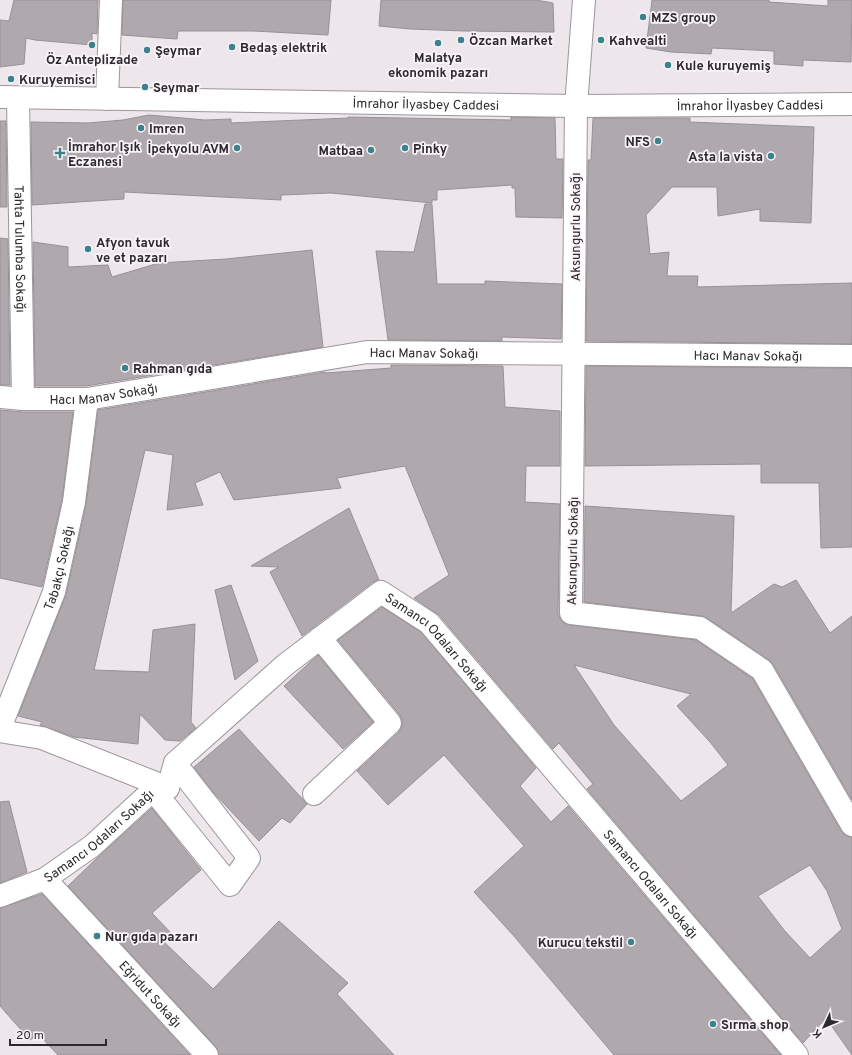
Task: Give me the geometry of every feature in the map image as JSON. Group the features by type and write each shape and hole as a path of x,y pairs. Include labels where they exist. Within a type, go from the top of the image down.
{"street":[{"path":"107,99 111,0"},
{"name":"Aksungurlu Sokağı","path":"584,0 576,106 571,613 700,628 762,670 852,825"},
{"name":"İmrahor İlyasbey Caddesi","path":"9,97 576,106 852,104"},
{"name":"Tahta Tulumba Sokağı","path":"9,97 23,399"},
{"name":"Hacı Manav Sokağı","path":"0,397 23,399 87,399 367,352 852,356"},
{"name":"Tabakçı Sokağı","path":"0,729 54,592 74,502 87,399"},
{"name":"Samancı Odaları Sokağı","path":"0,896 45,879 92,846 160,789 175,763 285,665 381,592 430,623 797,1055"},
{"path":"314,794 390,723 320,638"},
{"path":"0,729 42,738 160,789 230,885 249,858 175,763"},
{"name":"Eğridut Sokağı","path":"45,879 207,1055"}],"building":[{"path":"14,0 98,0 97,34 92,33 92,45 26,38 24,64 0,67 0,20 9,21"},
{"path":"123,0 331,0 328,35 253,31 178,31 177,39 122,35"},
{"path":"381,0 536,0 553,3 554,32 464,31 379,26"},
{"path":"652,0 769,0 769,2 828,6 828,0 852,0 851,62 803,60 803,66 774,64 774,51 712,48 711,54 671,52 646,48"},
{"path":"149,115 205,120 231,119 231,123 348,117 511,120 511,117 555,118 556,159 563,159 562,218 516,217 515,188 512,188 512,185 437,190 437,200 432,200 432,203 331,193 281,195 281,200 124,192 124,199 32,205 31,122 88,123 123,120"},
{"path":"593,118 690,118 690,122 814,127 811,223 760,221 760,209 718,216 717,187 672,187 646,215 650,254 669,252 667,276 698,276 697,287 852,283 852,344 586,341 588,160 591,160"},
{"path":"0,121 6,121 7,207 0,207"},
{"path":"425,204 432,204 437,284 485,284 485,281 562,284 561,339 502,337 502,341 388,340 376,251 414,252"},
{"path":"0,238 8,239 10,385 0,385"},
{"path":"33,242 68,247 68,267 108,265 112,277 159,263 226,259 312,250 323,347 86,386 35,386"},
{"path":"391,365 503,366 505,407 560,411 560,466 526,466 525,502 560,504 558,613 564,623 570,625 696,640 753,679 841,831 846,836 852,837 852,1055 826,1018 803,1043 587,789 593,784 559,743 553,749 439,615 414,598 449,575 405,466 337,478 341,488 234,500 220,472 195,483 203,505 167,510 173,455 145,450 94,670 149,672 153,630 195,624 191,722 196,728 180,741 165,740 140,714 138,744 74,737 40,725 42,722 18,716 66,595 86,505 98,410 325,372 391,368","holes":["574,665 691,694 677,706 710,742 728,765 681,801 614,725","810,865 827,891 842,929 810,958 784,930 758,896"]},
{"path":"586,366 852,368 852,547 821,548 819,483 761,483 761,464 585,466"},
{"path":"0,410 23,412 73,412 62,500 42,587 0,578"},
{"path":"585,506 734,516 731,613 774,584 782,587 796,580 830,633 852,616 852,800 773,664 769,660 702,616 584,602"},
{"path":"349,508 379,580 373,582 302,636 270,572 279,567 251,566"},
{"path":"231,585 258,661 235,680 215,590"},
{"path":"382,607 421,632 536,768 520,786 551,822 568,806 781,1055 614,1055 513,935 474,892 524,846 444,755 388,805 357,771 399,732 402,727 402,720 400,715 338,640"},
{"path":"318,655 373,722 343,749 284,686"},
{"path":"239,729 307,804 290,823 282,818 259,841 212,791 194,767"},
{"path":"9,801 27,872 0,883 0,802"},
{"path":"152,808 201,870 152,913 171,933 164,942 213,989 279,921 348,983 337,994 394,1055 219,1055 216,1047 68,886"},
{"path":"42,894 190,1055 58,1055 38,1034 30,1040 0,1006 0,908"}],"place":[{"name":"MZS group","path":"643,17"},
{"name":"Özcan Market","path":"461,40"},
{"name":"Kahvealti","path":"601,40"},
{"name":"Malatya ekonomik pazarı","path":"438,43"},
{"name":"Öz Anteplizade","path":"92,45"},
{"name":"Bedaş elektrik","path":"232,47"},
{"name":"Şeymar","path":"147,50"},
{"name":"Kule kuruyemiş","path":"668,65"},
{"name":"Kuruyemisci","path":"11,79"},
{"name":"Seymar","path":"145,87"},
{"name":"Imren","path":"141,128"},
{"name":"NFS","path":"658,141"},
{"name":"İpekyolu AVM","path":"237,148"},
{"name":"Pinky","path":"405,148"},
{"name":"Matbaa","path":"371,150"},
{"name":"İmrahor Işık Eczanesi","path":"60,153"},
{"name":"Asta la vista","path":"771,156"},
{"name":"Afyon tavuk ve et pazarı","path":"88,249"},
{"name":"Rahman gıda","path":"125,368"},
{"name":"Nur gıda pazarı","path":"97,936"},
{"name":"Kurucu tekstil","path":"631,942"},
{"name":"Sırma shop","path":"713,1024"}]}
